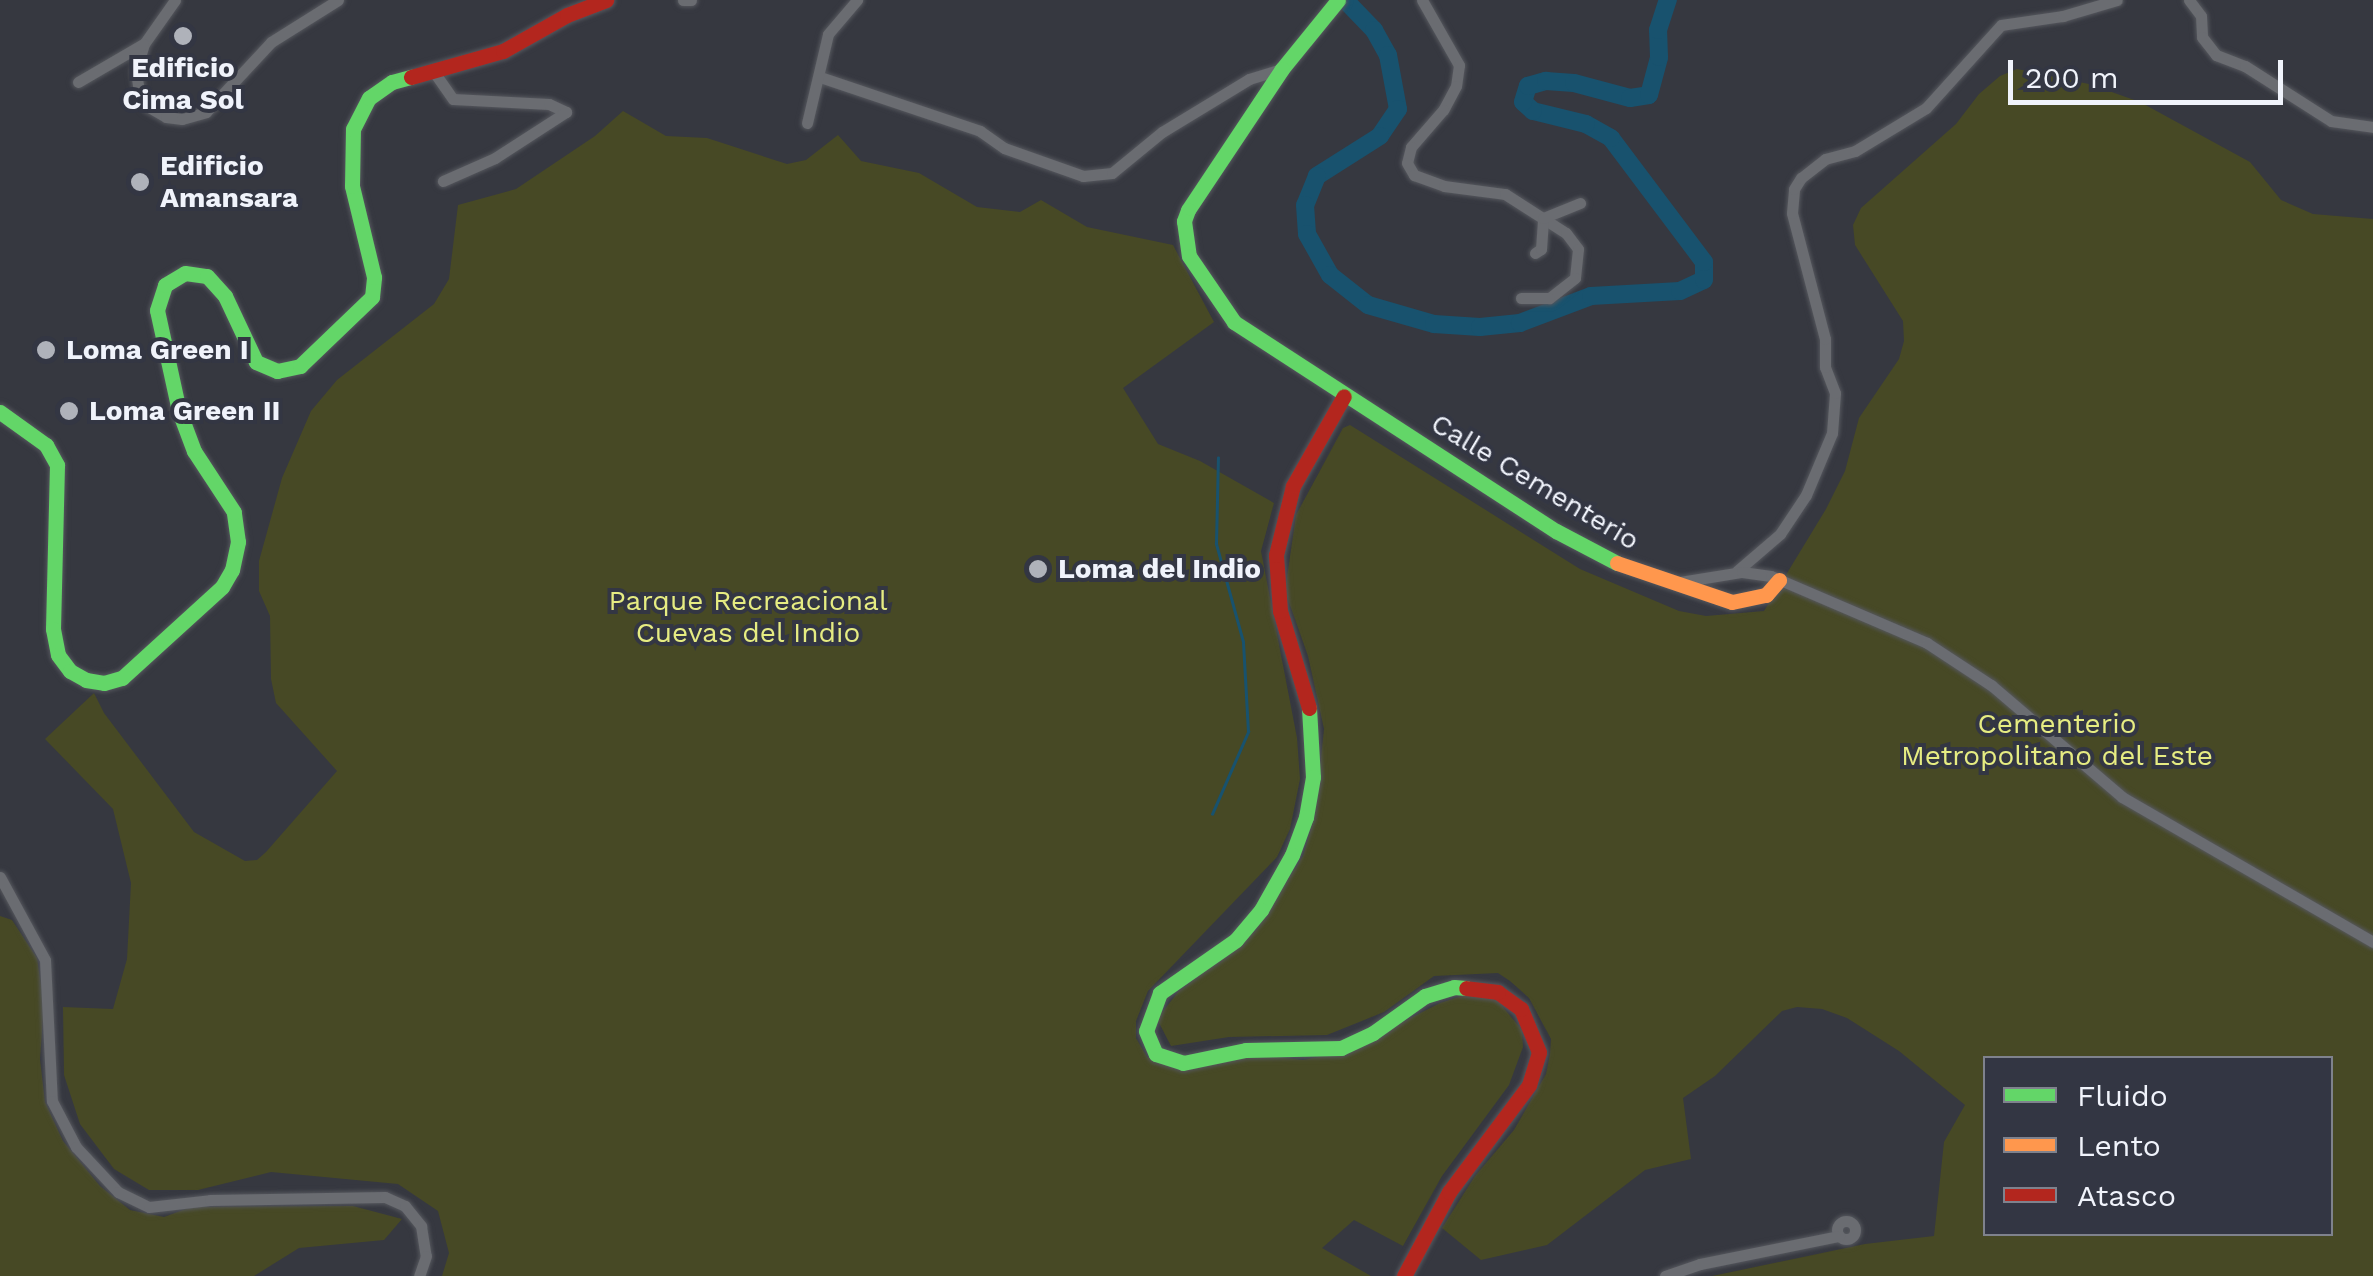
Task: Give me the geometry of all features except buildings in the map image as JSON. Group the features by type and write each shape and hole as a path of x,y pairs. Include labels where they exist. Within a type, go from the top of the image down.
{"street":[{"path":"175,0 144,44 136,70 139,93 147,106 174,118 198,116 282,34 338,0"},
{"path":"0,412 46,445 57,465 53,629 58,655 70,671 86,680 104,683 122,678 222,587 232,570 238,542 234,512 184,426 157,310 160,292 171,279 185,272 208,276 225,296 256,362 277,371 290,371 308,360 358,316 372,296 374,277 352,186 354,130 370,98 392,82 503,51 567,15 606,0"},
{"path":"682,0 691,0"},
{"path":"807,123 828,34 856,0"},
{"path":"1422,0 1459,66 1456,86 1443,110 1411,146 1407,163 1414,175 1444,186 1505,194 1566,232 1578,249 1575,278 1549,298 1521,298"},
{"path":"1739,573 1780,534 1806,496 1832,433 1835,393 1825,367 1822,325 1792,213 1794,189 1812,167 1854,151 1926,108 2001,25 2063,16 2117,0"},
{"path":"2189,0 2201,16 2202,37 2216,55 2246,66 2331,121 2373,127"},
{"name":"Calle Cementerio","path":"1333,5 1282,69 1192,201 1184,221 1187,244 1201,280 1228,316 1344,396 1556,531 1667,583 1743,602"},
{"path":"78,82 144,44"},
{"path":"820,76 980,131 1004,148 1083,176 1112,174 1178,122 1249,79 1282,69"},
{"path":"434,72 453,99 550,104 566,112 495,158 443,181"},
{"path":"1543,218 1580,203"},
{"path":"1535,253 1540,249 1543,218"},
{"path":"1344,396 1293,486 1276,555 1278,597 1304,680 1314,730 1314,763 1306,817 1292,855 1261,910 1236,940 1160,993 1150,1011 1146,1031 1156,1054 1183,1063 1246,1050 1341,1048 1373,1033 1425,996 1454,988 1469,986 1498,992 1521,1009 1539,1052 1529,1085 1449,1192 1404,1276"},
{"path":"1739,573 1754,587 1743,602"},
{"path":"1667,583 1739,573 1779,580 1858,612 1962,662 2122,797 2373,942"},
{"path":"1743,602 1766,595 1779,580"},
{"path":"0,877 36,938 48,973 47,1063 52,1101 76,1147 118,1192 150,1207 210,1200 385,1197 405,1206 421,1226 426,1256 418,1276"},
{"path":"1665,1276 1700,1264 1839,1236"}],"green space":[{"name":"Cementerio Metropolitano del Este","path":"2017,69 2089,84 2140,102 2250,162 2281,200 2313,214 2373,219 2373,1276 1712,1276 1865,1244 1934,1236 1944,1142 1965,1105 1899,1051 1847,1018 1822,1009 1797,1007 1782,1011 1715,1076 1683,1098 1691,1159 1645,1170 1547,1245 1481,1260 1442,1228 1475,1176 1514,1130 1546,1074 1550,1054 1551,1039 1529,998 1510,981 1498,973 1434,976 1384,1012 1327,1035 1229,1037 1171,1046 1157,1019 1178,992 1255,931 1303,856 1315,815 1324,729 1308,656 1285,591 1296,515 1343,428 1350,425 1580,569 1679,611 1706,616 1764,611 1826,509 1845,471 1859,418 1899,359 1904,341 1903,321 1855,245 1853,225 1861,208 1956,124 1979,94 2000,76"},
{"name":"Parque Recreacional Cuevas del Indio","path":"623,111 666,136 707,138 787,164 806,160 838,135 861,161 919,173 977,207 1020,212 1041,200 1087,227 1173,245 1214,322 1123,388 1158,444 1200,461 1274,503 1261,551 1297,738 1300,779 1290,829 1277,857 1148,991 1136,1021 1136,1038 1147,1057 1171,1067 1260,1055 1303,1060 1346,1051 1440,1003 1468,994 1497,1000 1522,1030 1523,1047 1509,1085 1442,1176 1403,1246 1354,1220 1322,1248 1371,1276 442,1276 449,1253 438,1211 398,1184 271,1172 198,1190 149,1190 114,1169 80,1124 64,1075 63,1007 113,1009 127,959 131,883 113,809 45,739 94,693 104,713 194,832 245,861 257,860 266,852 337,771 276,703 271,679 270,616 259,591 259,561 282,478 311,411 337,380 434,304 449,279 458,205 516,189 595,136"},
{"path":"0,916 12,920 37,958 44,1005 40,1059 45,1102 63,1141 100,1186 130,1210 164,1217 191,1207 353,1206 402,1219 384,1240 299,1248 254,1276 0,1276"}],"waterway":[{"path":"1345,0 1374,30 1388,55 1398,109 1380,136 1317,176 1305,205 1307,234 1330,275 1368,305 1434,324 1480,327 1520,323 1591,296 1680,291 1704,280 1704,262 1611,138 1586,124 1533,111 1523,102 1528,86 1546,81 1574,83 1630,98 1649,95 1659,57 1658,30 1668,0"},
{"path":"1212,814 1248,732 1243,642 1216,544 1218,458"}],"traffic: fast":[{"path":"1338,0 1282,69 1188,210 1184,221 1189,256 1234,322 1556,531 1617,563"},
{"path":"0,412 46,445 57,465 53,629 58,655 70,671 86,680 104,683 122,678 222,587 232,570 238,542 234,512 194,451 179,411 157,310 165,285 185,273 207,276 225,296 256,362 277,371 300,366 372,297 374,277 352,186 353,129 369,98 392,82 411,77"},
{"path":"1309,708 1313,777 1306,817 1292,855 1261,910 1236,940 1160,993 1146,1031 1156,1054 1183,1063 1246,1050 1341,1048 1373,1033 1425,996 1454,987 1466,988"}],"traffic: slow":[{"path":"1617,563 1732,602 1766,595 1779,580"}],"traffic: jam":[{"path":"411,77 503,51 567,15 606,0"},
{"path":"1309,708 1280,611 1276,555 1293,486 1344,396"},
{"path":"1404,1276 1449,1192 1529,1085 1539,1052 1521,1009 1498,992 1466,988"}],"place":[{"name":"Edificio Cima Sol","path":"183,36"},
{"name":"Edificio Amansara","path":"140,182"},
{"name":"Loma Green I","path":"46,350"},
{"name":"Loma Green II","path":"69,411"},
{"name":"Loma del Indio","path":"1038,569"}]}
